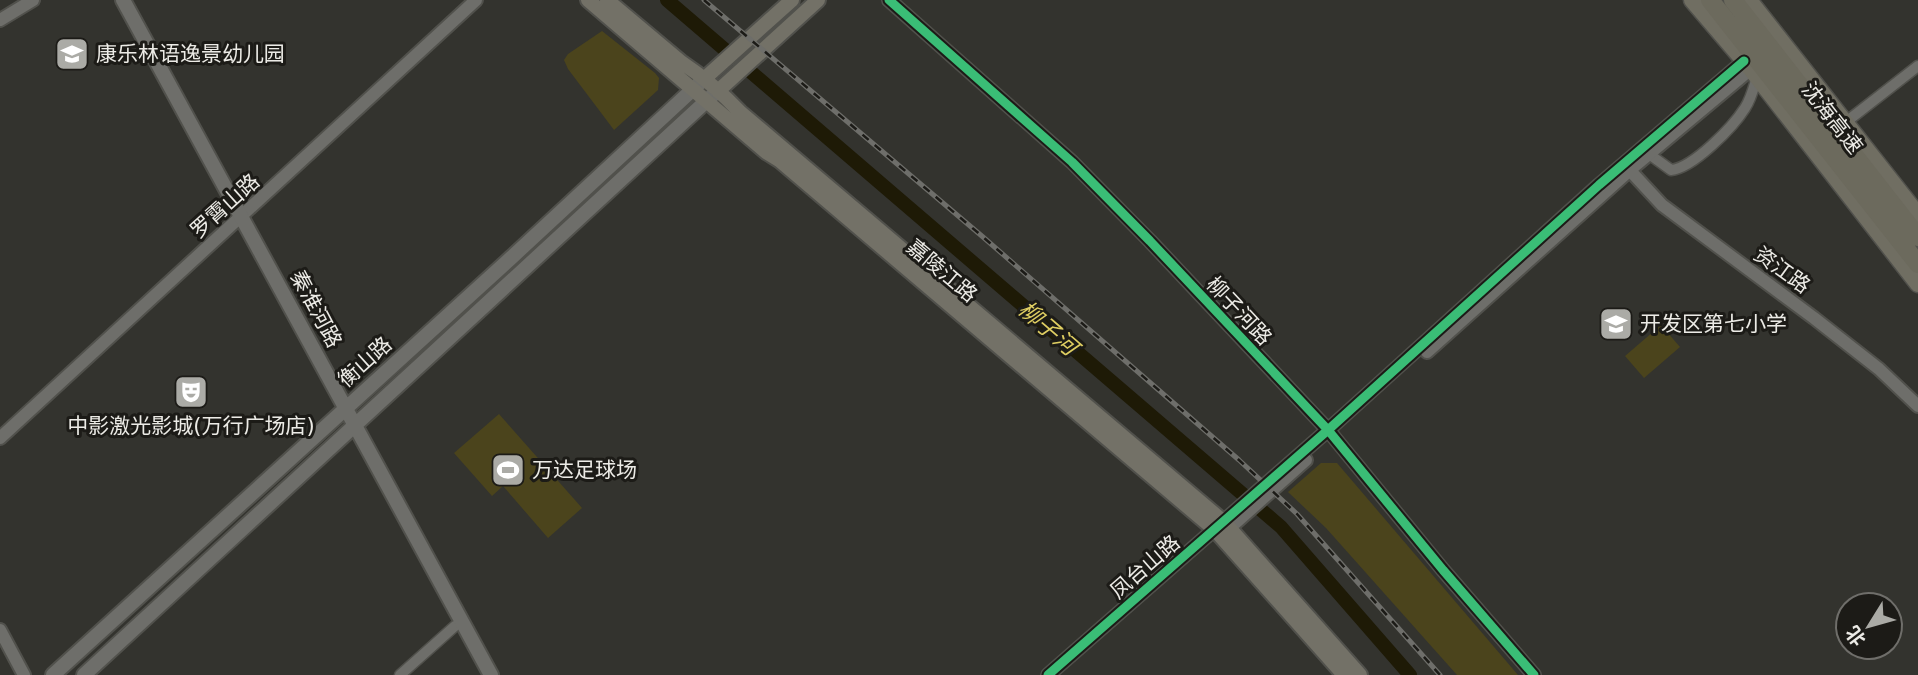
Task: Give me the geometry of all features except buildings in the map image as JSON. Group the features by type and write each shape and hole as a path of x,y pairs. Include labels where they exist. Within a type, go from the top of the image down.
{"highway":[{"path":"1694,0 1918,284"},
{"name":"沈海高速","path":"1710,0 1918,264"},
{"name":"沈海高速","path":"1733,0 1918,237"},
{"path":"1749,0 1918,215"}],"main road":[{"name":"秦淮河路","path":"114,0 491,675"},
{"name":"秦淮河路","path":"123,0 230,197 239,220"},
{"name":"嘉陵江路","path":"588,0 766,152 1227,525 1344,675"},
{"name":"嘉陵江路","path":"607,0 723,86 740,112 1227,525 1360,675"},
{"path":"709,75 792,0"},
{"path":"723,86 818,0"},
{"name":"衡山路","path":"53,675 709,75"},
{"name":"衡山路","path":"84,675 723,86"},
{"name":"秦淮河路","path":"351,428 481,675"}],"street":[{"path":"0,20 33,0"},
{"name":"罗霄山路","path":"0,439 475,0"},
{"name":"柳子河路","path":"889,0 1072,162 1150,241 1331,433 1534,675"},
{"path":"1846,122 1918,66"},
{"path":"1649,154 1671,170 1683,167 1724,135 1747,106 1751,69"},
{"path":"1627,167 1649,154 1751,69"},
{"path":"1627,167 1751,69"},
{"name":"凤台山路","path":"1059,675 1627,167"},
{"name":"资江路","path":"1627,167 1662,205 1879,369 1918,406"},
{"name":"凤台山路","path":"1048,675 1227,525"},
{"path":"400,675 455,626"},
{"path":"0,630 24,675"}],"shaded area":[{"path":"602,31 659,78 658,90 614,130 564,60 568,54"},
{"path":"1661,325 1680,347 1644,378 1625,356"},
{"name":"万达足球场","path":"499,414 582,508 548,538 503,486 492,496 454,453"},
{"path":"1321,463 1337,463 1518,675 1457,675 1326,528 1288,492"}],"waterway":[{"name":"柳子河","path":"667,0 1281,527 1410,675"}],"railway":[{"path":"704,0 983,237 1239,460 1297,514 1440,675"}],"cycle path":[{"path":"889,0 1072,162 1150,241 1328,430 1534,675"},
{"path":"1048,675 1328,430 1599,185 1744,61"}],"place":[{"name":"康乐林语逸景幼儿园","path":"72,54"},
{"name":"开发区第七小学","path":"1616,324"},
{"name":"中影激光影城(万行广场店)","path":"191,392"},
{"name":"万达足球场","path":"508,470"}]}
